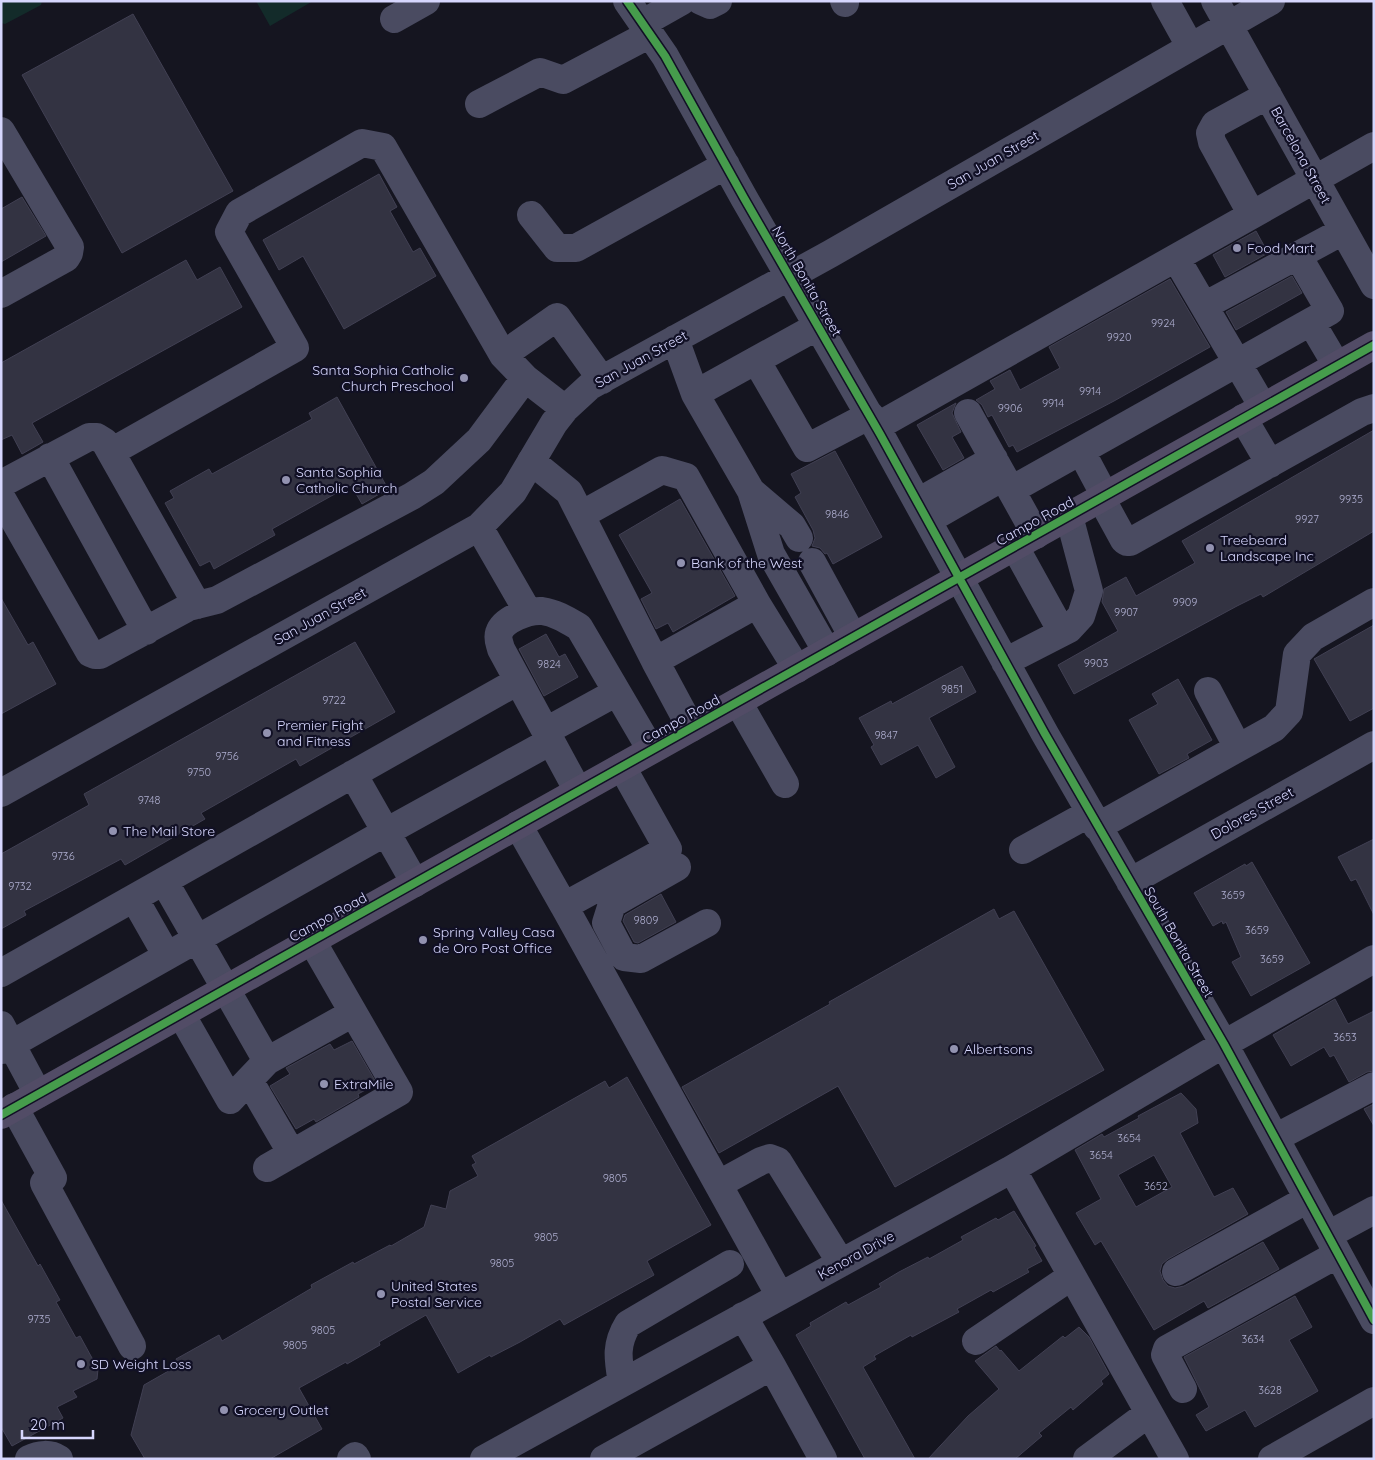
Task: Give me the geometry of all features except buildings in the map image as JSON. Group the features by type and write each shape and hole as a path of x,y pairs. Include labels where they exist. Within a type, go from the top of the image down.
{"main road":[{"name":"Campo Road","path":"8,1111 1374,345"}],"street":[{"path":"394,19 426,1"},
{"name":"North Bonita Street","path":"627,1 665,56 873,421 959,578"},
{"path":"479,104 540,72 563,80 647,29 682,1"},
{"path":"702,1 710,5 718,1"},
{"path":"1165,1 1190,46"},
{"name":"Barcelona Street","path":"1215,1 1343,231 1370,270"},
{"name":"San Juan Street","path":"1,793 479,527 513,492 554,423 565,409 590,386 790,276 1271,1"},
{"path":"1252,215 1212,142 1210,133 1215,124 1268,95"},
{"path":"1,131 70,247 70,253 66,258 1,294"},
{"path":"111,452 296,348 229,232 239,213 362,144 383,148 503,355 525,378 565,409"},
{"path":"756,360 806,448 873,421 1176,258 1374,146"},
{"path":"531,215 557,248 576,248 726,166"},
{"path":"1204,306 1343,231"},
{"path":"923,511 1003,475 1081,451 1330,311 1298,256"},
{"path":"1176,258 1237,363 1270,464"},
{"path":"503,355 557,317 602,380"},
{"path":"1311,322 1337,366"},
{"path":"695,394 818,326"},
{"path":"675,339 695,394 751,491 771,554 826,652"},
{"path":"1,497 90,652 95,656 100,655 197,604 217,600 424,489 479,440 525,378"},
{"path":"1081,451 1124,540 1130,542 1362,412 1374,408"},
{"path":"968,413 1003,475 1025,541 1062,632"},
{"path":"1,484 89,437 97,437 105,442 111,452 197,604"},
{"path":"50,457 146,631"},
{"path":"531,461 569,492 691,728"},
{"path":"581,515 662,470 686,477 797,669"},
{"path":"751,491 792,526 799,538"},
{"path":"1005,662 1069,629 1081,616 1090,591 1070,516"},
{"path":"479,527 528,612"},
{"path":"812,562 853,637"},
{"name":"South Bonita Street","path":"959,578 1094,820 1224,1044 1374,1320"},
{"path":"1023,850 1094,820 1274,728 1289,712 1297,654 1313,637 1374,602"},
{"path":"655,661 758,604"},
{"path":"549,733 518,681 498,640 499,632 505,624 528,612 542,611 559,615 579,626 651,750"},
{"path":"578,791 509,650 510,637 524,627 543,623 586,637"},
{"path":"1,973 518,681"},
{"path":"1208,691 1238,748"},
{"path":"38,1094 5,1040 197,940 386,832 617,692"},
{"path":"738,702 785,784"},
{"name":"Dolores Street","path":"1130,882 1374,745"},
{"path":"564,906 668,849 622,767"},
{"path":"352,774 415,883"},
{"path":"518,824 780,1296"},
{"path":"677,867 612,904 606,923 624,957 641,960 707,923"},
{"path":"164,881 225,989 292,1154"},
{"path":"134,898 167,956"},
{"path":"267,1168 399,1092 312,941"},
{"name":"Kenora Drive","path":"484,1459 1012,1169 1224,1044 1374,959"},
{"path":"181,1014 230,1100 258,1070 353,1013"},
{"path":"1275,1138 1374,1086"},
{"path":"8,1111 53,1178 44,1183 132,1346"},
{"path":"719,1184 761,1161 770,1158 778,1161 841,1263"},
{"path":"1012,1169 1175,1459"},
{"path":"1176,1272 1308,1199"},
{"path":"1183,1389 1165,1355 1167,1348 1333,1244 1374,1210"},
{"path":"622,1383 617,1352 622,1333 628,1324 730,1264"},
{"path":"976,1341 1072,1276"},
{"path":"743,1316 823,1459"},
{"path":"604,1459 772,1366"},
{"path":"1272,1459 1374,1401"},
{"path":"1087,1459 1149,1413"},
{"path":"29,1459 34,1456 52,1454 59,1459"},
{"path":"351,1459 356,1456 357,1459"}],"green space":[{"path":"1,1 42,1 41,5 5,24 1,23"},
{"path":"256,1 313,1 270,26"}],"cycle path":[{"path":"627,1 665,56 744,198 880,434 1045,734 1224,1044 1374,1320"},
{"path":"1,1115 1374,345"}],"place":[{"name":"Food Mart","path":"1237,248"},
{"name":"Santa Sophia Catholic Church Preschool","path":"464,378"},
{"name":"Santa Sophia Catholic Church","path":"286,480"},
{"name":"Treebeard Landscape Inc","path":"1210,548"},
{"name":"Bank of the West","path":"681,563"},
{"name":"Premier Fight and Fitness","path":"267,733"},
{"name":"The Mail Store","path":"113,831"},
{"name":"Spring Valley Casa de Oro Post Office","path":"423,940"},
{"name":"Albertsons","path":"954,1049"},
{"name":"ExtraMile","path":"324,1084"},
{"name":"United States Postal Service","path":"381,1294"},
{"name":"SD Weight Loss","path":"81,1364"},
{"name":"Grocery Outlet","path":"224,1410"}]}
